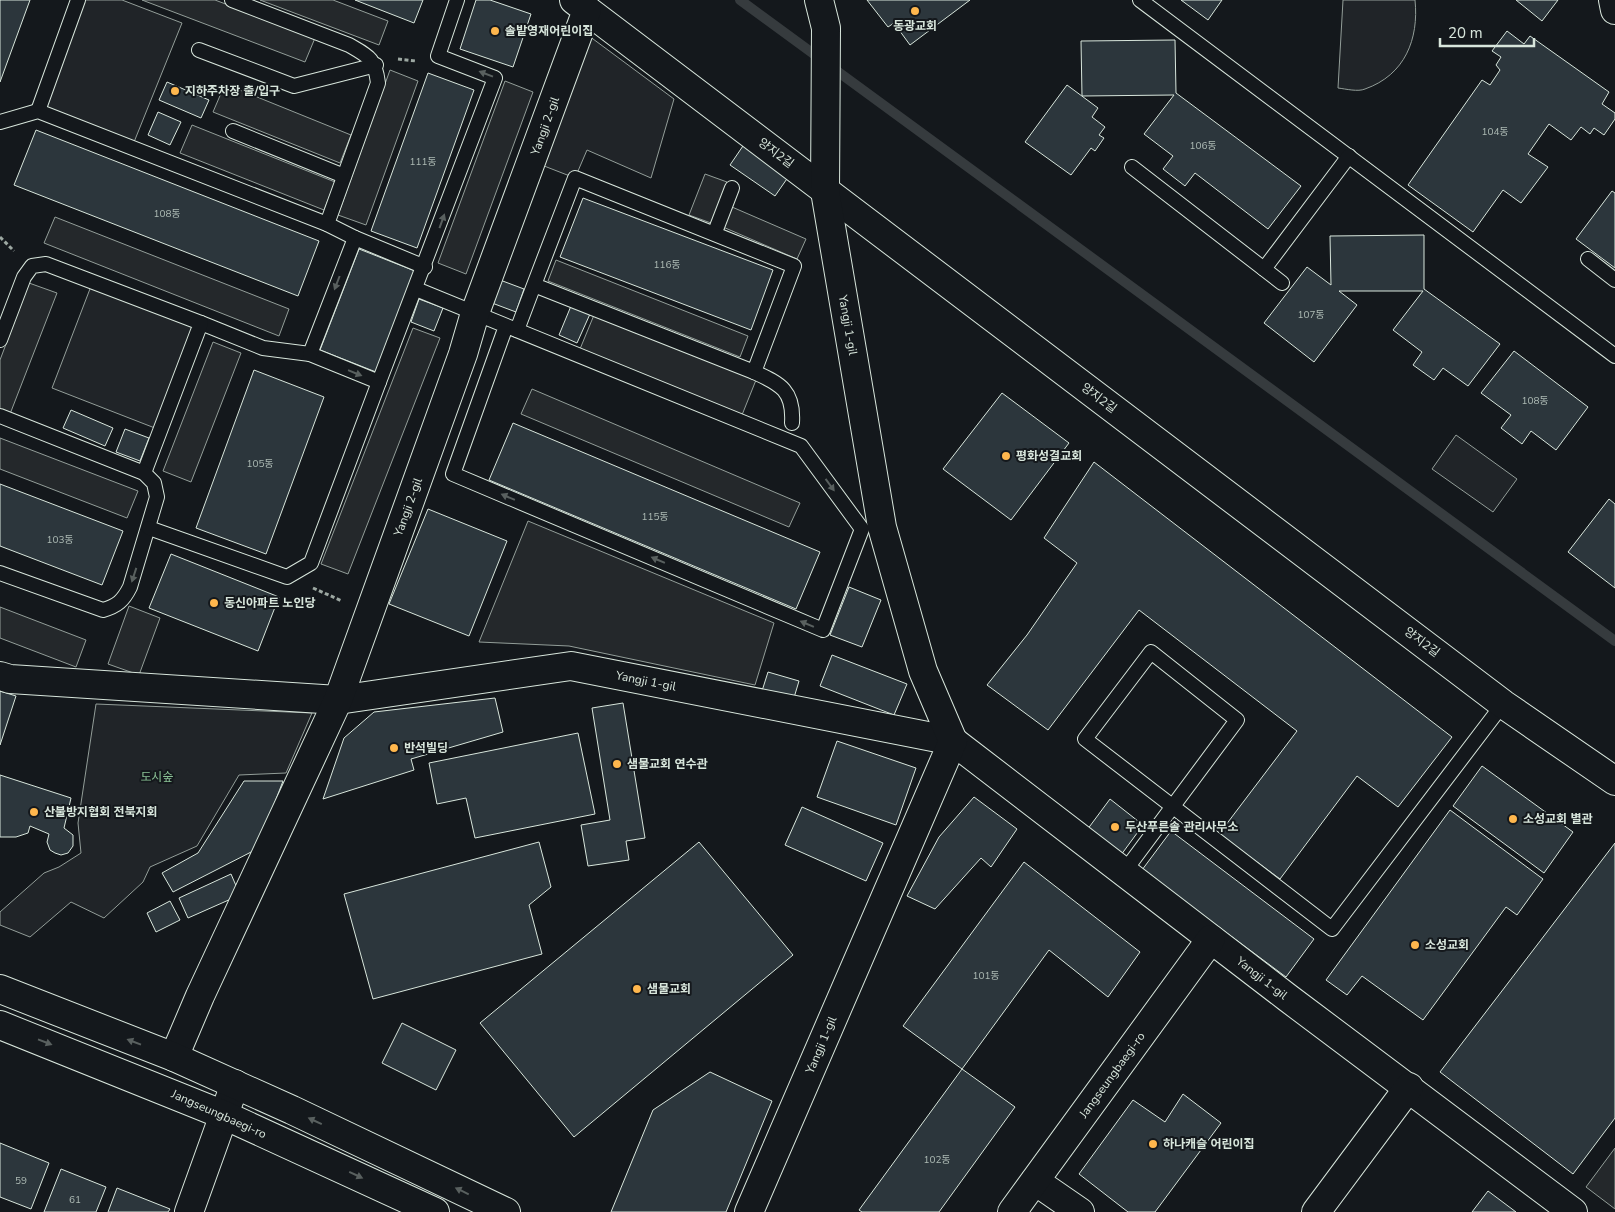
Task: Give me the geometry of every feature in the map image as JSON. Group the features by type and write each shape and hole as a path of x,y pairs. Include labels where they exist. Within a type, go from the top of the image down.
{"street":[{"name":"Yangji 1-gil","path":"749,1212 953,741 923,671 882,527 825,178 826,28 819,0"},
{"path":"1613,0 1615,10"},
{"name":"양지2길","path":"580,5 825,178 1504,704 1615,781"},
{"name":"Yangji 2-gil","path":"338,700 463,354 475,313 580,5"},
{"name":"Yangji 1-gil","path":"338,700 570,666 953,741 1573,1212"},
{"path":"0,676 10,679 338,700 200,996 174,1058"},
{"name":"Jangseungbaegi-ro","path":"1012,1212 1211,938"},
{"path":"0,989 235,1084 506,1212"},
{"name":"Jangseungbaegi-ro","path":"0,1025 110,1067 224,1115 435,1212"},
{"path":"189,1212 235,1084"},
{"path":"1316,1212 1409,1087"},
{"path":"1035,1181 1080,1212"}],"lane":[{"path":"38,111 78,0"},
{"path":"232,0 349,45 363,53 376,65 378,83 328,224"},
{"path":"149,528 287,578 311,563 379,382 425,267 495,78 438,56 458,0"},
{"path":"1140,0 1615,356"},
{"path":"199,50 294,86 376,65"},
{"path":"0,122 38,111 328,224 355,238 425,267"},
{"path":"233,131 344,176"},
{"path":"1264,269 1349,156"},
{"path":"1132,166 1282,283"},
{"path":"416,289 512,328 801,446 862,529 823,630 453,474 512,328 534,285 575,178 715,232 794,266 754,372"},
{"path":"715,232 732,188"},
{"path":"310,354 355,238"},
{"path":"1588,259 1615,280"},
{"path":"0,340 24,277 32,266 46,264 264,348 310,354 379,382"},
{"path":"534,285 775,381 787,393 793,407 792,423"},
{"path":"144,472 201,323"},
{"path":"0,416 144,472 154,483 158,498 124,598 116,606 103,610 81,604 0,573"},
{"path":"1124,872 1172,806 1237,720 1151,652 1085,739 1172,806 1332,930 1504,704"}],"path":[{"path":"376,65 400,58 418,61 438,56"},
{"path":"287,578 369,613"}],"green space":[{"path":"78,0 122,0 182,23 132,147 38,111"},
{"path":"1343,0 1415,0 1414,28 1406,54 1390,75 1379,83 1362,90 1338,88"},
{"path":"585,33 674,99 651,178 587,150 575,178 539,164"},
{"path":"93,281 201,323 160,430 52,388"},
{"path":"1456,435 1517,479 1493,512 1432,469"},
{"name":"도시숲","path":"96,704 312,713 286,773 239,775 197,846 150,867 143,882 104,918 71,902 30,937 0,925 0,912 44,873 59,867 81,853 78,823"}],"shaded area":[{"path":"142,0 215,0 315,38 305,62"},
{"path":"260,0 333,0 388,21 379,45"},
{"path":"390,70 418,81 366,225 338,215"},
{"path":"505,81 533,92 466,274 438,263"},
{"path":"225,84 351,135 340,163 213,112"},
{"path":"192,125 335,182 324,210 180,153"},
{"path":"705,174 727,182 711,223 689,215"},
{"path":"732,207 806,239 797,259 723,227"},
{"path":"55,217 289,309 279,336 44,243"},
{"path":"556,260 748,336 740,357 548,281"},
{"path":"29,283 57,293 10,414 0,410 0,360"},
{"path":"594,315 756,380 742,415 580,349"},
{"path":"413,328 440,338 348,574 321,564"},
{"path":"213,342 241,353 191,482 163,471"},
{"path":"532,389 800,503 789,527 521,414"},
{"path":"0,438 138,491 127,518 0,469"},
{"path":"528,521 774,623 755,685 569,646 479,642"},
{"path":"129,606 160,618 139,675 108,664"},
{"path":"0,607 86,640 76,667 0,638"},
{"path":"1615,1148 1615,1209 1586,1187"}],"building":[{"path":"0,0 30,0 0,82"},
{"path":"355,0 423,0 414,23"},
{"name":"솔밭영재어린이집","path":"476,0 490,0 531,14 513,67 460,49"},
{"name":"동광교회","path":"867,0 970,0 910,45 894,23 888,27"},
{"path":"1181,0 1222,0 1208,20"},
{"path":"1516,0 1558,0 1542,21"},
{"path":"1507,31 1524,44 1530,36 1609,92 1602,104 1615,113 1615,119 1604,135 1594,128 1590,134 1581,127 1571,140 1549,124 1528,154 1548,167 1521,203 1503,190 1473,232 1408,185 1482,80 1490,85 1500,70 1496,65 1501,57 1492,51"},
{"path":"1175,40 1176,93 1301,186 1268,229 1195,173 1185,186 1163,169 1173,156 1144,134 1174,95 1082,96 1081,41"},
{"path":"428,73 474,90 417,248 371,231"},
{"name":"지하주차장 출/입구","path":"167,82 209,100 201,118 159,100"},
{"path":"1067,85 1098,108 1092,117 1105,127 1099,135 1104,138 1095,151 1091,148 1071,175 1025,142"},
{"path":"158,112 181,122 170,145 148,135"},
{"path":"36,130 319,241 298,296 14,185"},
{"path":"745,143 791,173 775,196 730,165"},
{"path":"1612,191 1615,193 1615,268 1576,239"},
{"path":"583,198 773,270 751,330 560,257"},
{"path":"1424,235 1424,289 1500,344 1468,386 1443,368 1434,380 1413,365 1422,352 1393,330 1423,291 1339,291 1357,305 1314,362 1264,323 1307,267 1331,285 1330,236"},
{"path":"359,249 415,271 376,372 320,350"},
{"path":"500,280 524,289 516,312 492,303"},
{"path":"419,299 443,308 434,331 411,322"},
{"path":"571,306 590,314 577,343 559,335"},
{"path":"1514,351 1588,407 1556,450 1531,431 1522,444 1501,428 1511,415 1481,393"},
{"path":"254,370 324,397 266,554 196,528"},
{"name":"평화성결교회","path":"1002,393 1069,443 1011,520 943,469"},
{"path":"71,410 113,428 105,446 63,428"},
{"path":"513,423 820,552 796,609 489,480"},
{"path":"125,429 149,438 140,461 116,452"},
{"path":"1094,462 1452,737 1398,807 1357,776 1280,879 1219,834 1297,731 1139,610 1048,730 987,685 1027,635 1077,563 1044,538"},
{"path":"0,484 123,531 102,585 0,546"},
{"path":"1609,499 1615,504 1615,588 1568,552"},
{"path":"428,509 507,541 469,636 389,604"},
{"name":"동신아파트 노인당","path":"171,554 279,597 258,651 149,608"},
{"path":"849,587 881,600 862,647 830,635"},
{"path":"832,655 907,684 894,715 820,686"},
{"path":"768,672 799,681 793,701 762,691"},
{"path":"0,691 16,696 0,745"},
{"name":"반석빌딩","path":"495,698 503,732 411,759 414,770 323,799 344,738 374,712"},
{"name":"샘물교회 연수관","path":"623,703 645,838 626,841 629,860 588,866 581,825 610,820 592,708"},
{"path":"578,733 595,814 475,838 466,798 437,804 429,763"},
{"path":"837,741 916,768 896,825 817,797"},
{"name":"소성교회 별관","path":"1482,766 1573,832 1544,873 1453,806"},
{"name":"산불방지협회 전북지회","path":"0,775 71,798 64,828 73,835 73,846 68,853 61,855 50,850 47,842 49,834 30,826 28,833 16,837 0,837"},
{"path":"244,781 283,781 257,849 173,892 162,873 198,853"},
{"path":"974,797 1017,829 991,867 981,858 935,909 907,896 939,837"},
{"name":"두산푸른솔 관리사무소","path":"1110,799 1143,825 1121,855 1087,830"},
{"path":"802,807 883,843 866,881 785,845"},
{"name":"소성교회","path":"1450,810 1543,879 1517,915 1506,907 1423,1020 1362,976 1347,995 1326,980"},
{"path":"1171,831 1314,939 1286,977 1142,870"},
{"path":"539,842 551,887 529,905 542,954 373,999 344,894"},
{"name":"샘물교회","path":"699,842 793,955 574,1137 480,1023"},
{"path":"1615,843 1615,1118 1573,1174 1440,1072"},
{"path":"1024,862 1140,952 1108,997 1049,950 962,1069 903,1026"},
{"path":"231,874 240,895 188,918 179,898"},
{"path":"170,901 180,920 156,932 147,913"},
{"path":"402,1023 456,1050 436,1090 382,1063"},
{"path":"962,1069 1015,1107 939,1212 862,1212 859,1210"},
{"path":"710,1072 772,1101 726,1212 611,1212 653,1110"},
{"name":"하나캐슬 어린이집","path":"1183,1094 1221,1123 1155,1212 1128,1212 1079,1174 1133,1100 1165,1122"},
{"path":"0,1143 49,1163 31,1209 0,1197"},
{"path":"61,1169 106,1187 96,1212 44,1212"},
{"path":"117,1188 170,1209 168,1212 108,1212"},
{"path":"1488,1191 1516,1212 1472,1212"}],"waterway":[{"path":"740,0 1615,641"}],"place":[{"name":"동광교회","path":"915,11"},
{"name":"솔밭영재어린이집","path":"495,31"},
{"name":"지하주차장 출/입구","path":"175,91"},
{"name":"평화성결교회","path":"1006,456"},
{"name":"동신아파트 노인당","path":"214,603"},
{"name":"반석빌딩","path":"394,748"},
{"name":"샘물교회 연수관","path":"617,764"},
{"name":"산불방지협회 전북지회","path":"34,812"},
{"name":"소성교회 별관","path":"1513,819"},
{"name":"두산푸른솔 관리사무소","path":"1115,827"},
{"name":"소성교회","path":"1415,945"},
{"name":"샘물교회","path":"637,989"},
{"name":"하나캐슬 어린이집","path":"1153,1144"}]}
